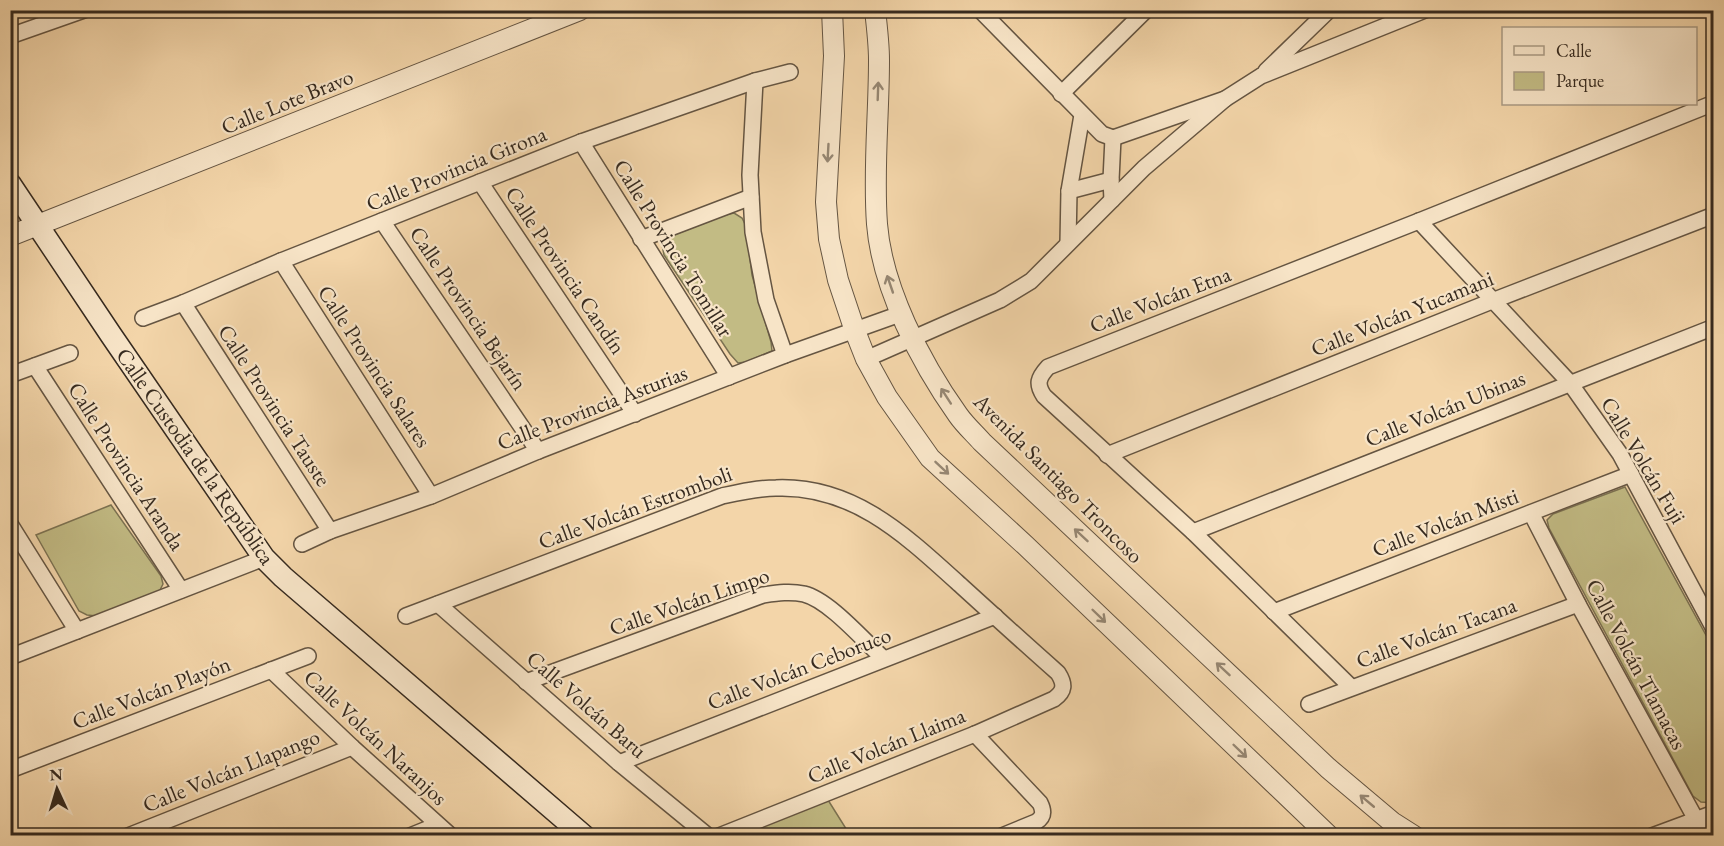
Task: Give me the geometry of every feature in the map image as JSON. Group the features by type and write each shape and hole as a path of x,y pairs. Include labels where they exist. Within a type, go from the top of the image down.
{"main road":[{"name":"Calle Custodia de la República","path":"10,184 264,558 283,577 584,836"}],"street":[{"path":"10,36 84,10"},
{"name":"Calle Lote Bravo","path":"10,236 580,10"},
{"path":"832,10 834,56 826,202 829,239 838,280 855,331 866,359 887,397 930,458 1033,553 1329,836"},
{"name":"Avenida Santiago Troncoso","path":"876,10 879,58 876,153 877,226 884,264 900,314 959,416 982,442 1328,768 1392,822 1414,836"},
{"path":"980,10 1082,115 1102,134 1113,138 1225,99"},
{"path":"1061,94 1146,10"},
{"path":"1261,76 1329,10"},
{"path":"866,359 1000,300 1031,281 1144,168 1225,99 1261,76 1425,10"},
{"name":"Calle Provincia Girona","path":"143,318 581,142 755,81 790,72"},
{"path":"755,81 750,176 753,232 766,300 784,355"},
{"name":"Calle Volcán Etna","path":"1351,687 1193,532 1044,396 1039,389 1040,375 1048,367 1713,103"},
{"path":"1068,243 1069,191 1082,115"},
{"path":"1112,200 1113,138"},
{"name":"Calle Provincia Tomillar","path":"581,142 729,377"},
{"path":"1069,191 1111,180"},
{"name":"Calle Provincia Candín","path":"480,182 635,414"},
{"path":"641,238 751,197"},
{"name":"Calle Volcán Yucamani","path":"1107,455 1713,215"},
{"name":"Calle Provincia Bejarín","path":"382,221 538,451"},
{"name":"Calle Volcán Fuji","path":"1419,221 1570,383 1620,454 1713,629"},
{"name":"Calle Provincia Salares","path":"281,261 431,496"},
{"name":"Calle Provincia Tauste","path":"183,303 330,531"},
{"name":"Calle Provincia Asturias","path":"302,543 431,496 538,451 784,355 900,314"},
{"name":"Calle Volcán Ubinas","path":"1193,532 1713,327"},
{"path":"10,375 70,353"},
{"name":"Calle Provincia Aranda","path":"35,366 181,590"},
{"name":"Calle Volcán Misti","path":"1274,612 1631,474"},
{"name":"Calle Volcán Estromboli","path":"406,616 722,496 748,490 807,489 862,507 887,522 914,543 1058,673 1063,680 1064,688"},
{"name":"Calle Volcán Tlamacas","path":"1532,513 1578,604 1705,836"},
{"path":"10,524 77,631"},
{"path":"10,657 264,558"},
{"name":"Calle Volcán Limpo","path":"526,682 763,595 786,592 807,594 828,606 883,658"},
{"name":"Calle Volcán Baru","path":"438,604 620,763 708,836"},
{"name":"Calle Volcán Tacana","path":"1309,704 1578,604"},
{"name":"Calle Volcán Ceboruco","path":"620,763 994,616"},
{"name":"Calle Volcán Playón","path":"10,770 308,656"},
{"name":"Calle Volcán Naranjos","path":"271,670 351,747 451,836"},
{"name":"Calle Volcán Llaima","path":"719,836 975,734 1054,699 1064,688"},
{"path":"975,734 1040,803 1043,809 1041,819 1002,836"},
{"name":"Calle Volcán Llapango","path":"128,836 351,747"},
{"path":"1652,836 1713,813"},
{"path":"410,836 437,825"}],"green space":[{"path":"734,213 742,218 746,226 752,275 772,351 738,363 664,255 662,245 671,236"},
{"path":"1625,487 1713,648 1713,803 1701,802 1693,796 1549,528 1547,520 1553,514"},
{"path":"111,505 161,576 163,584 159,592 97,616 87,615 79,611 36,535"},
{"path":"828,800 850,835 736,836"}]}
